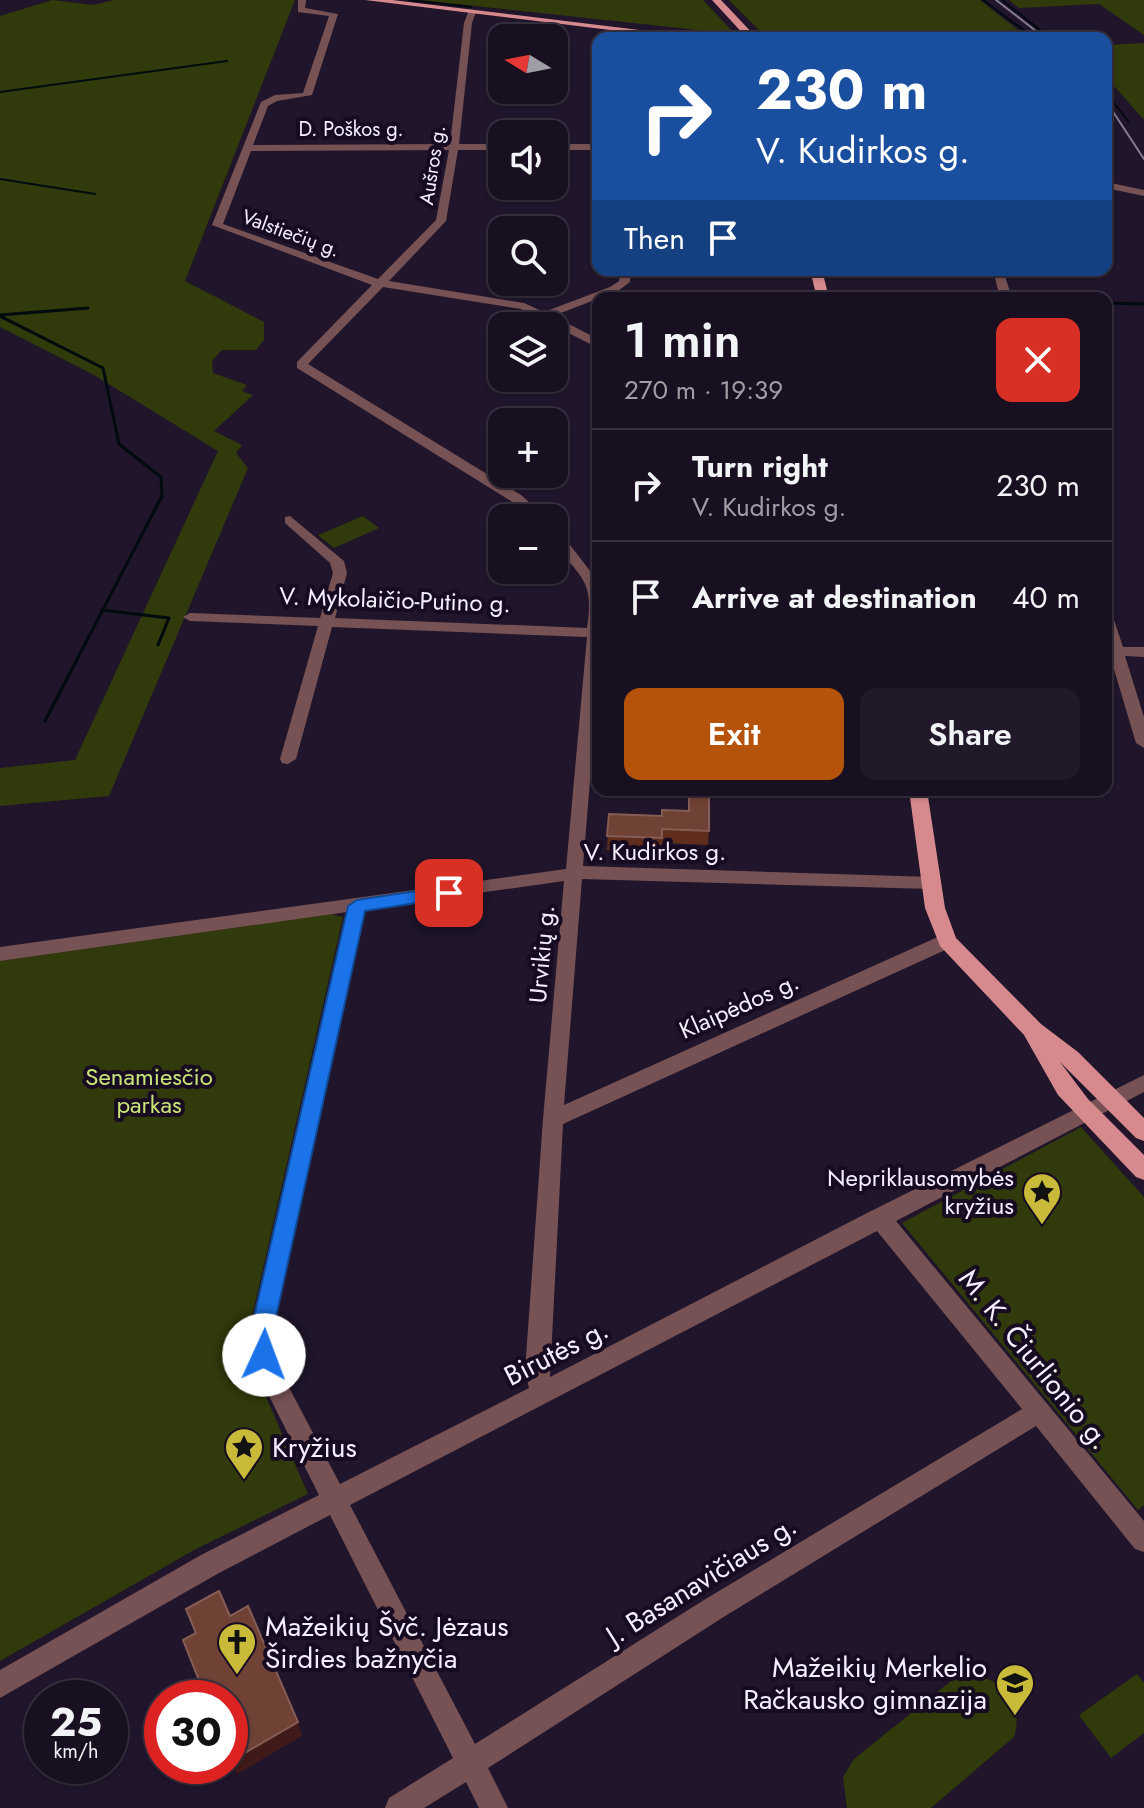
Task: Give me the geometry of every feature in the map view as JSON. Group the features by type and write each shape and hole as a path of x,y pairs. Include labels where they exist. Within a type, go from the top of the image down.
{"main road":[{"path":"369,0 647,32"},
{"path":"716,0 746,32"},
{"path":"919,796 939,925 947,941 1033,1030 1061,1050 1144,1132"},
{"path":"1033,1030 1044,1061 1086,1112 1144,1170"}],"street":[{"name":"Valstiečių g.","path":"302,0 301,10 334,14 307,95 267,100 217,225 383,284 524,306 539,312"},
{"name":"Aušros g.","path":"472,12 441,221 301,365 523,504"},
{"name":"D. Poškos g.","path":"248,148 488,147"},
{"path":"568,147 592,147"},
{"path":"1112,186 1144,193"},
{"path":"606,292 624,282 625,276"},
{"path":"554,312 592,297"},
{"name":"Valstiečių g.","path":"568,327 592,341"},
{"path":"288,759 340,573 337,561 290,520"},
{"name":"Urvikių g.","path":"568,553 592,584"},
{"name":"V. Mykolaičio-Putino g.","path":"190,617 592,633"},
{"path":"1112,645 1144,641"},
{"path":"1112,645 1144,652"},
{"path":"1112,648 1144,743"},
{"name":"Urvikių g.","path":"542,1393 537,1371 553,1119 592,683"},
{"name":"V. Kudirkos g.","path":"0,954 594,871 931,883"},
{"path":"357,906 263,1337 264,1355 275,1384 333,1500 494,1808"},
{"name":"Klaipėdos g.","path":"553,1119 947,941"},
{"name":"Birutės g.","path":"0,1685 210,1564 1144,1083"},
{"name":"M. K. Čiurlionio g.","path":"879,1217 1144,1540"},
{"name":"J. Basanavičiaus g.","path":"399,1808 468,1762 1040,1411"}],"green space":[{"path":"52,0 94,5 114,0 295,0 185,281 264,322 264,340 256,350 222,350 212,361 213,373 247,385 242,391 253,395 214,431 242,445 236,453 248,468 109,796 0,806 0,768 75,760 218,451 94,375 0,327 0,16"},
{"path":"420,0 703,0 733,32"},
{"path":"729,0 980,0 1020,32 761,32"},
{"path":"1009,0 1144,0 1144,35 1099,4 1019,8"},
{"path":"1144,43 1144,120 1112,84 1112,45"},
{"path":"363,516 379,528 334,548 318,535"},
{"name":"Senamiesčio parkas","path":"331,914 343,917 248,1345 252,1364 308,1494 194,1550 0,1661 0,961"},
{"path":"1081,1127 1144,1197 1144,1505 1138,1510 902,1223"},
{"path":"969,1673 991,1681 1008,1694 1016,1713 1014,1737 931,1808 847,1808 843,1777 854,1759 956,1677"},
{"path":"1137,1674 1144,1683 1144,1733 1111,1758 1079,1715"}],"building":[{"path":"689,796 709,796 709,831 662,829 662,838 607,836 609,814 662,816 662,810 689,811"},
{"name":"Mažeikių Švč. Jėzaus Širdies bažnyčia","path":"219,1591 230,1616 248,1606 298,1722 248,1751 248,1680 199,1680 183,1640 196,1633 186,1609"}],"waterway":[{"path":"409,0 471,7"},
{"path":"983,0 1026,32"},
{"path":"1002,0 1042,32"},
{"path":"0,92 227,61"},
{"path":"1112,101 1129,122"},
{"path":"0,179 95,194"},
{"path":"1112,303 1144,304"},
{"path":"0,315 88,308"},
{"path":"0,316 103,368 119,444 161,477 162,496 103,610"},
{"path":"45,721 103,610"},
{"path":"103,610 169,618 158,645"}],"railway":[{"path":"996,0 1037,32"},
{"path":"1112,110 1144,159"}],"place":[{"name":"Nepriklausomybės kryžius","path":"1042,1226"},
{"name":"Kryžius","path":"244,1481"},
{"name":"Mažeikių Švč. Jėzaus Širdies bažnyčia","path":"237,1676"},
{"name":"Mažeikių Merkelio Račkausko gimnazija","path":"1015,1717"}],"route":[{"path":"264,1355 265,1317 357,906 449,893"}]}
